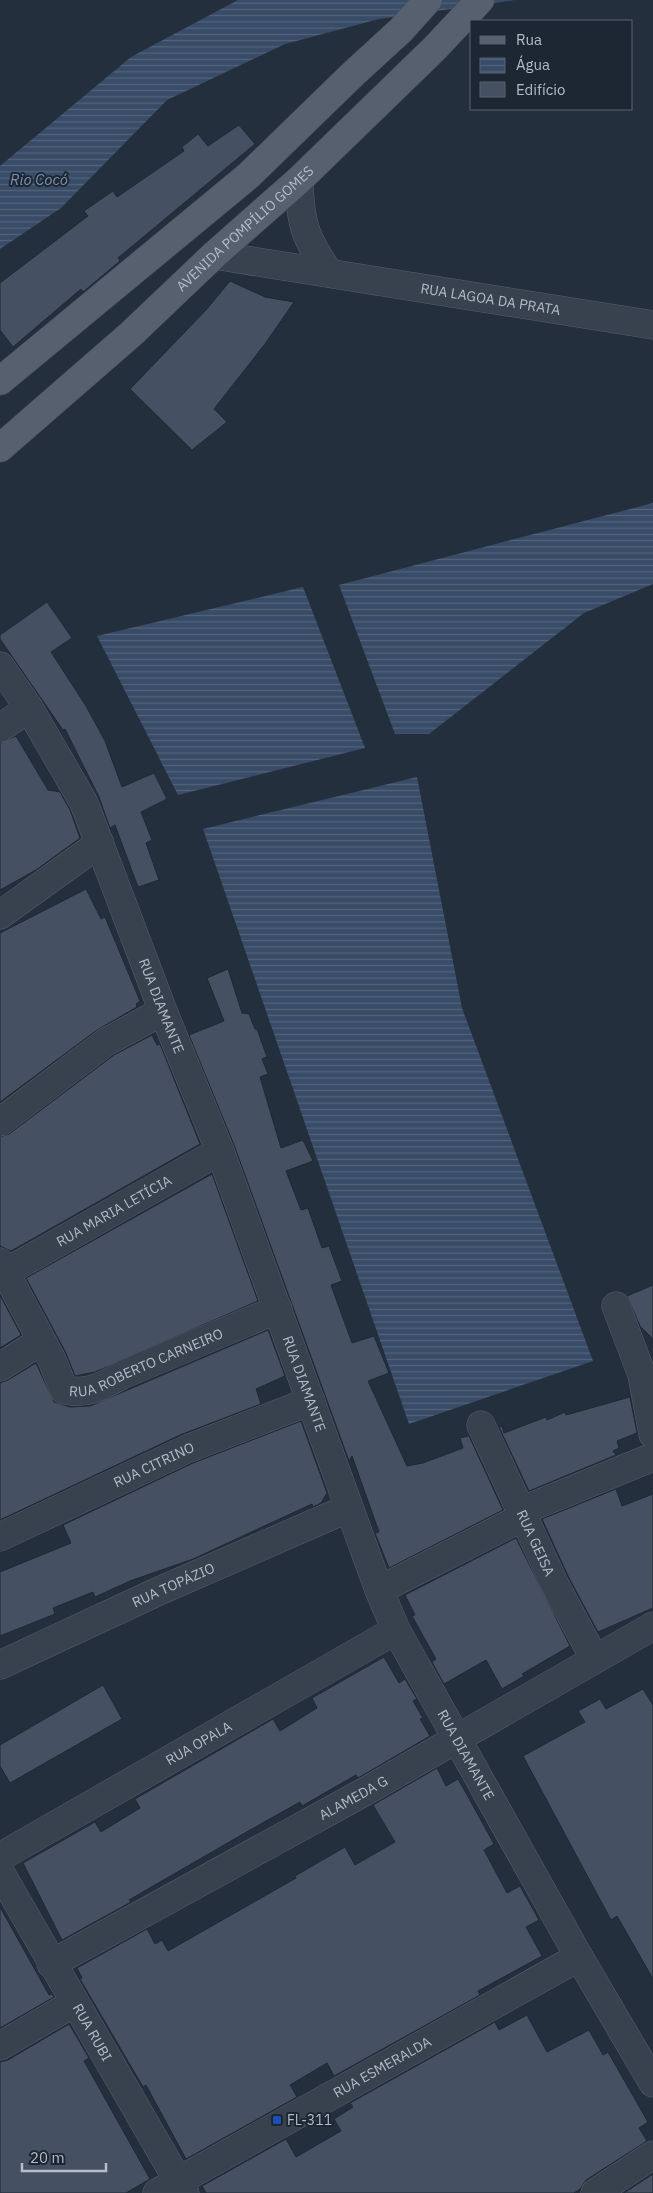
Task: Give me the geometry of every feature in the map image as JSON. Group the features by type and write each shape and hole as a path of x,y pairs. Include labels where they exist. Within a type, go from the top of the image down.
{"main road":[{"path":"0,381 248,176 352,74 401,30 428,0"},
{"name":"AVENIDA POMPÍLIO GOMES","path":"0,448 131,334 214,255 299,180 436,48 480,0"}],"street":[{"path":"299,180 303,225 310,244 329,273"},
{"name":"RUA LAGOA DA PRATA","path":"214,255 653,325"},
{"name":"RUA DIAMANTE","path":"0,666 29,708 84,804 163,1011 220,1151 379,1590 396,1630 458,1738 579,1958 653,2083"},
{"path":"0,728 29,708"},
{"path":"0,915 100,843"},
{"path":"0,1122 106,1042 163,1011"},
{"name":"RUA MARIA LETÍCIA","path":"3,1267 220,1151"},
{"name":"RUA ROBERTO CARNEIRO","path":"3,1267 40,1341 52,1360 64,1390 88,1392 100,1388 122,1375 278,1309"},
{"path":"616,1306 642,1375 653,1434"},
{"path":"0,1367 40,1341"},
{"name":"RUA CITRINO","path":"0,1536 187,1449 311,1400"},
{"name":"RUA GEISA","path":"481,1425 555,1585 594,1658"},
{"path":"379,1590 522,1514 653,1458"},
{"name":"RUA TOPÁZIO","path":"0,1664 151,1595 350,1508"},
{"name":"RUA OPALA","path":"0,1857 396,1630"},
{"name":"ALAMEDA G","path":"51,1964 458,1738 594,1658 650,1635"},
{"name":"RUA RUBI","path":"0,1872 74,2003 174,2189"},
{"name":"RUA ESMERALDA","path":"174,2189 579,1958"},
{"path":"0,2046 74,2003"},
{"path":"595,2193 653,2155"}],"water":[{"name":"Rio Cocó","path":"238,0 515,0 379,19 285,44 167,100 61,208 0,249 0,166 131,57"},
{"path":"653,503 653,584 584,613 429,734 395,734 339,585"},
{"path":"303,587 365,748 178,795 97,636"},
{"path":"417,777 462,1008 593,1361 409,1424 203,829"}],"building":[{"path":"239,125 255,144 118,258 120,261 83,292 81,289 13,347 0,330 0,283 88,216 84,211 113,191 117,197 184,151 182,147 198,134 208,146"},
{"path":"230,281 265,297 294,302 265,344 214,409 227,422 192,450 130,389 206,310"},
{"path":"47,602 72,638 51,652 86,706 105,741 122,787 154,773 167,799 141,812 152,840 146,843 159,880 138,887 115,825 110,828 99,797 65,729 63,730 0,639 0,635"},
{"path":"16,736 48,790 60,792 70,810 80,838 36,870 0,890 0,743"},
{"path":"86,889 101,919 105,917 140,1001 136,1004 137,1007 97,1030 0,1102 0,933"},
{"path":"228,969 242,1013 249,1014 255,1029 257,1029 267,1057 262,1059 268,1074 260,1077 281,1148 303,1140 313,1161 286,1171 301,1210 308,1208 322,1248 329,1246 342,1281 331,1285 352,1343 374,1336 389,1373 368,1381 407,1466 423,1463 463,1448 460,1438 469,1436 503,1510 389,1568 375,1533 379,1532 352,1456 349,1461 234,1145 189,1035 224,1021 207,978"},
{"path":"152,1035 157,1045 160,1044 200,1144 11,1251 0,1246 0,1137 9,1134 114,1055"},
{"path":"212,1174 258,1301 95,1372 75,1376 66,1353 26,1278"},
{"path":"653,1285 653,1339 640,1326 627,1296"},
{"path":"0,1295 21,1335 0,1348"},
{"path":"268,1330 285,1376 256,1389 261,1404 180,1435 0,1520 0,1383 36,1363 54,1402 70,1407 90,1406"},
{"path":"630,1397 637,1433 617,1441 619,1448 613,1451 616,1455 529,1491 499,1427 502,1426 504,1433 546,1417 547,1420 565,1412 566,1415"},
{"path":"301,1421 327,1493 321,1503 313,1507 312,1504 193,1559 130,1581 95,1597 93,1592 53,1608 55,1614 0,1636 0,1572 71,1543 63,1525 193,1463"},
{"path":"616,1489 622,1506 653,1494 653,1608 598,1632 569,1578 542,1519"},
{"path":"516,1538 570,1646 522,1674 524,1676 502,1689 486,1660 444,1684 432,1662 436,1659 412,1616 415,1615 405,1595"},
{"path":"384,1657 399,1683 405,1679 417,1699 413,1701 423,1718 420,1719 430,1736 358,1778 356,1775 302,1806 300,1802 129,1900 131,1902 62,1940 23,1863 95,1822 101,1832 140,1808 135,1799 273,1719 280,1731 317,1708 312,1698"},
{"path":"103,1685 122,1719 10,1783 0,1766 0,1745"},
{"path":"643,1689 653,1705 653,1979 617,1916 611,1920 523,1756 585,1722 578,1711 600,1699 606,1709"},
{"path":"437,1768 446,1786 458,1779 466,1793 494,1844 484,1850 507,1893 520,1886 539,1920 526,1927 542,1956 478,1991 480,1995 334,2076 327,2063 290,2085 297,2097 186,2159 146,2085 143,2087 80,1979 82,1978 77,1968 147,1929 155,1944 162,1940 168,1951 296,1878 295,1876 345,1847 355,1865 395,1842 373,1805"},
{"path":"0,1907 49,1995 52,1994 54,1997 0,2028"},
{"path":"527,2015 547,2052 589,2030 603,2055 608,2052 648,2122 639,2128 647,2141 586,2180 580,2189 574,2193 206,2193 202,2186 286,2139 296,2157 341,2131 334,2119 353,2107 350,2103 495,2022 499,2030"},
{"path":"69,2024 89,2058 84,2061 150,2179 126,2193 0,2193 0,2062 8,2060"},
{"path":"653,2174 653,2193 624,2193"}],"place":[{"name":"FL-311","path":"277,2120"}]}
